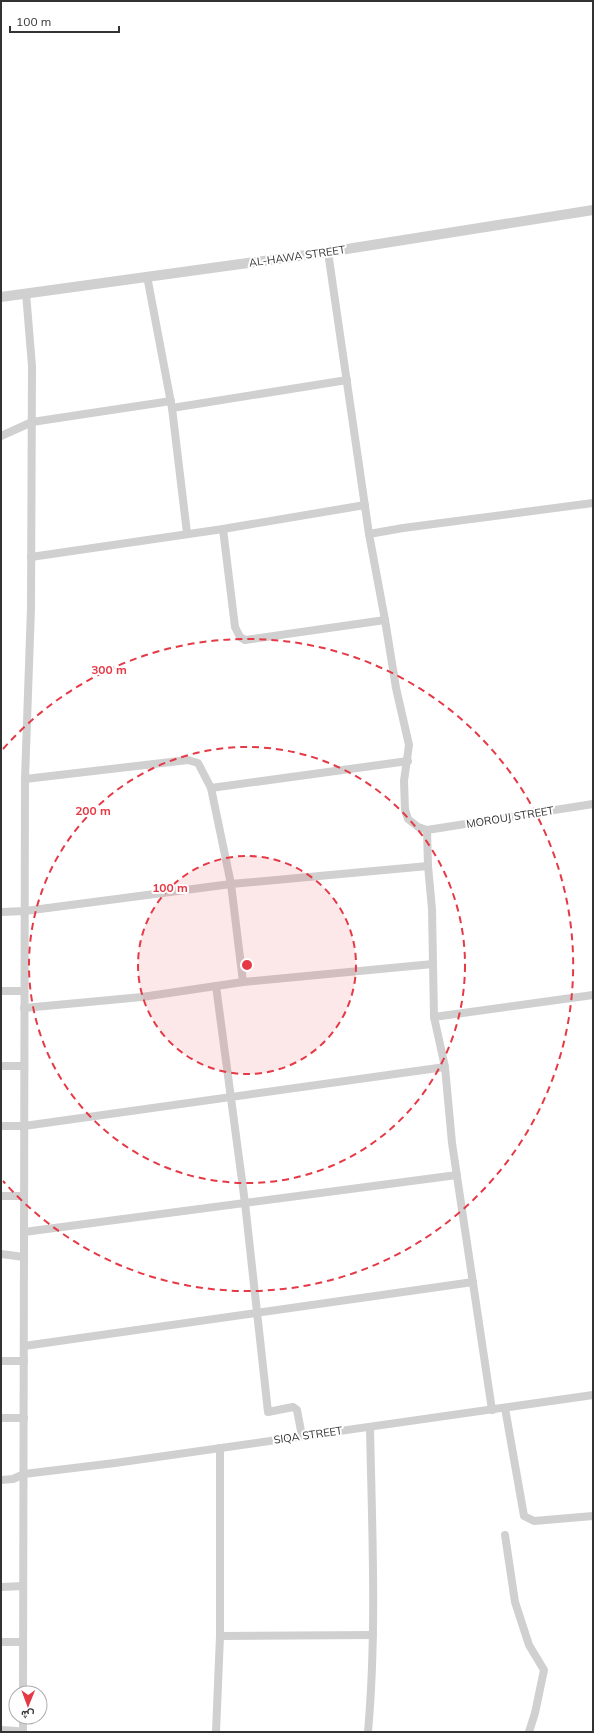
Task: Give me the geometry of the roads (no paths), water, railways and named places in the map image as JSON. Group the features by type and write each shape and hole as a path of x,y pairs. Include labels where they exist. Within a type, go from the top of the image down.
{"street":[{"name":"AL-HAWA STREET","path":"1,297 328,252 593,210"},
{"path":"328,252 369,534 396,688 405,722 409,745 408,761 404,781 405,810 408,819 418,827 427,830 428,866 432,909 434,1017 445,1067 452,1143 492,1410"},
{"path":"147,276 171,404 187,534"},
{"path":"23,1685 25,779 31,557 32,422 32,366 26,293"},
{"path":"1,436 32,422 347,380"},
{"path":"369,534 593,503"},
{"path":"31,557 223,529 365,505"},
{"path":"223,529 235,627 240,637 245,640 385,620"},
{"path":"25,779 188,760 198,763 211,788 230,884 243,982"},
{"path":"211,788 408,761"},
{"name":"MOROUJ STREET","path":"427,830 593,804"},
{"path":"1,912 25,912 230,884 428,866"},
{"path":"24,1008 142,997 243,982 433,964"},
{"path":"216,986 245,1203 268,1412 293,1407 295,1408 297,1410 302,1436"},
{"path":"1,991 24,991"},
{"path":"434,1017 593,994"},
{"path":"1,1066 24,1066"},
{"path":"1,1126 24,1126 445,1067"},
{"path":"24,1232 457,1175"},
{"path":"1,1196 24,1196"},
{"path":"1,1254 24,1257"},
{"path":"24,1346 473,1282"},
{"path":"1,1361 24,1361"},
{"name":"SIQA STREET","path":"1,1480 13,1479 24,1474 220,1448 593,1395"},
{"path":"505,1408 524,1516 534,1521 593,1516"},
{"path":"1,1418 24,1418"},
{"path":"368,1732 373,1674 374,1612 370,1427"},
{"path":"216,1732 220,1636 220,1448"},
{"path":"505,1535 515,1602 529,1645 544,1670 529,1732"},
{"path":"1,1587 23,1586"},
{"path":"220,1636 373,1635"},
{"path":"1,1642 23,1642"},
{"path":"1,1730 18,1732"}]}
